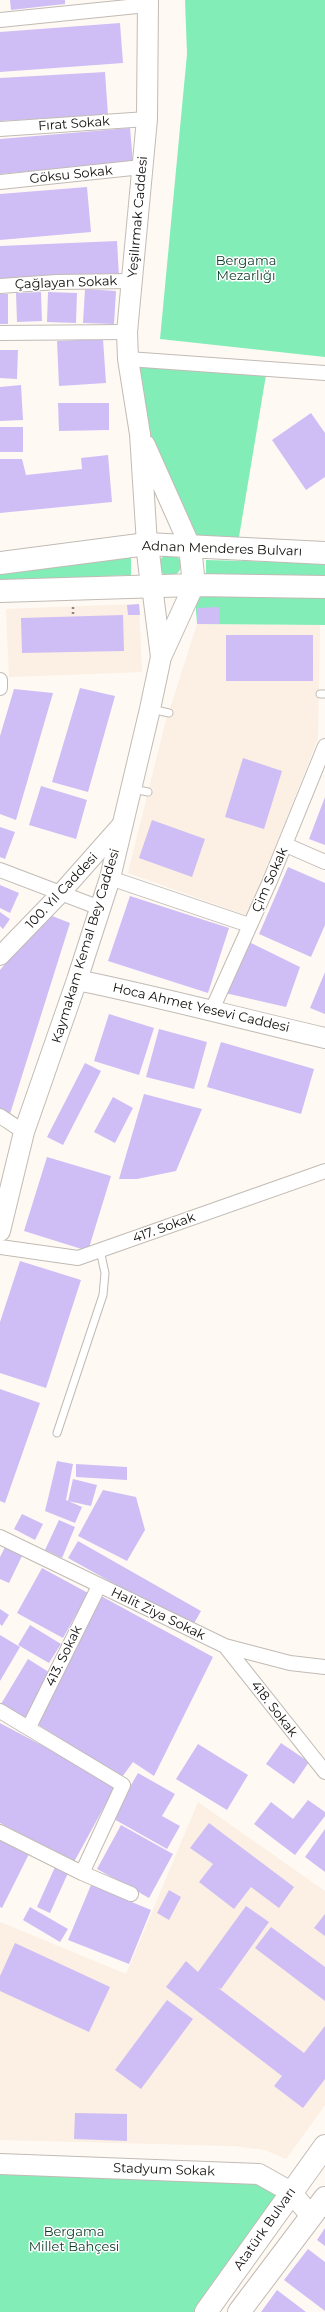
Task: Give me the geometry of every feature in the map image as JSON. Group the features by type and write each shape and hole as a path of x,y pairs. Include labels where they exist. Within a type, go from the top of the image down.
{"main road":[{"name":"Yeşilırmak Caddesi","path":"147,544 140,434 128,359 128,332 147,119 148,2"},
{"name":"Yeşilırmak Caddesi","path":"140,434 190,546"},
{"name":"Adnan Menderes Bulvarı","path":"0,563 147,544 325,553"},
{"name":"Kaymakam Kemal Bey Caddesi","path":"0,1231 24,1132 78,980 110,878 122,824 140,790 160,711 161,657 147,544"},
{"path":"190,546 194,585"},
{"name":"Kaymakam Kemal Bey Caddesi","path":"161,657 194,585"},
{"path":"0,591 194,585 325,587"},
{"name":"Hoca Ahmet Yesevi Caddesi","path":"78,980 137,992 211,1012 325,1038"},
{"name":"Atatürk Bulvarı","path":"206,2312 325,2146"},
{"name":"Stadyum Sokak","path":"0,2164 259,2174 291,2192 311,2216"},
{"path":"240,2312 325,2198"}],"street":[{"path":"0,20 148,2"},
{"name":"Fırat Sokak","path":"0,129 147,119"},
{"name":"Göksu Sokak","path":"0,182 142,167"},
{"name":"Çağlayan Sokak","path":"0,286 57,282 133,281"},
{"path":"0,333 128,332"},
{"path":"128,359 325,373"},
{"path":"0,680 0,688"},
{"name":"Çim Sokak","path":"211,1012 249,925 267,879 286,844 325,746"},
{"name":"100. Yıl Caddesi","path":"0,956 60,894 122,824"},
{"path":"286,844 325,862"},
{"path":"0,870 100,908"},
{"path":"110,878 249,925"},
{"path":"0,1116 24,1132"},
{"name":"417. Sokak","path":"0,1247 78,1258 325,1171"},
{"name":"Halit Ziya Sokak","path":"0,1537 225,1646 290,1663 325,1667"},
{"name":"413. Sokak","path":"29,1727 99,1586"},
{"name":"418. Sokak","path":"225,1646 323,1765"},
{"path":"0,1710 123,1785 82,1873"},
{"path":"0,1832 82,1873 131,1894"}],"lane":[{"path":"57,1433 104,1295 105,1273 100,1250"}],"shaded area":[{"path":"139,604 142,672 9,677 6,609"},
{"path":"197,624 320,625 318,739 248,916 128,873 165,724"},
{"path":"198,1802 325,1891 325,2105 286,2159 265,2150 234,2146 0,2140 0,1922 126,1974"}],"green space":[{"name":"Bergama Mezarlığı","path":"185,0 325,0 325,357 160,339 187,54"},
{"path":"128,359 267,369 237,549 190,546 140,434"},
{"path":"166,554 174,554 181,561 181,569 174,576 166,576 159,569 159,561"},
{"path":"131,556 131,575 0,581 0,570"},
{"path":"206,560 325,563 325,578 206,578"},
{"path":"194,585 325,587 325,625 197,624"},
{"name":"Bergama Millet Bahçesi","path":"0,2164 259,2174 291,2192 206,2312 0,2312"}],"building":[{"path":"10,0 65,0 65,4 11,10"},
{"path":"120,23 123,63 0,72 0,32"},
{"path":"105,72 108,115 0,121 0,78"},
{"path":"130,128 133,162 0,174 0,139"},
{"path":"87,187 91,232 0,240 0,194"},
{"path":"117,241 119,277 0,282 0,246"},
{"path":"85,289 116,291 114,324 83,323"},
{"path":"41,292 42,321 17,322 16,293"},
{"path":"48,292 77,293 76,323 47,322"},
{"path":"0,294 8,294 8,324 0,324"},
{"path":"103,339 106,383 59,386 57,341"},
{"path":"0,350 18,350 17,379 0,378"},
{"path":"21,385 23,420 0,421 0,387"},
{"path":"58,403 109,403 109,430 59,431"},
{"path":"311,413 325,433 325,477 306,490 272,440"},
{"path":"0,427 23,427 23,452 0,452"},
{"path":"108,455 112,502 0,513 0,459 22,459 26,475 82,469 81,458"},
{"path":"139,604 140,615 128,615 127,605"},
{"path":"219,607 219,624 197,624 197,608"},
{"path":"123,615 124,651 22,653 21,618"},
{"path":"226,635 313,635 313,681 226,681"},
{"path":"80,688 115,696 88,792 52,782"},
{"path":"14,689 53,693 16,820 0,814 0,736"},
{"path":"243,758 282,771 264,829 225,817"},
{"path":"41,786 87,800 76,839 29,825"},
{"path":"325,797 325,845 309,839"},
{"path":"152,820 205,839 192,877 139,858"},
{"path":"0,827 15,832 5,859 0,857"},
{"path":"288,867 325,883 325,925 311,957 259,934"},
{"path":"0,885 19,893 10,913 0,908"},
{"path":"130,896 229,928 208,993 108,961"},
{"path":"0,912 10,919 3,929 0,926"},
{"path":"47,914 70,923 9,1117 0,1110 0,970"},
{"path":"247,941 300,967 286,1007 225,993"},
{"path":"325,972 325,1014 310,1008"},
{"path":"109,1014 154,1028 139,1075 94,1061"},
{"path":"159,1029 207,1042 194,1089 146,1077"},
{"path":"221,1042 314,1069 301,1114 207,1087"},
{"path":"85,1063 101,1071 63,1145 47,1137"},
{"path":"144,1094 202,1109 176,1171 137,1179 119,1179"},
{"path":"113,1097 133,1108 115,1143 94,1132"},
{"path":"47,1157 111,1176 88,1251 24,1231"},
{"path":"20,1261 81,1280 46,1388 0,1373 0,1322"},
{"path":"0,1389 40,1403 5,1503 0,1501"},
{"path":"57,1461 73,1464 66,1500 82,1507 75,1523 45,1511"},
{"path":"76,1464 127,1467 127,1480 76,1477"},
{"path":"73,1479 97,1485 91,1506 68,1501"},
{"path":"103,1490 136,1497 145,1530 127,1561 78,1536"},
{"path":"22,1514 43,1524 35,1540 14,1529"},
{"path":"59,1520 75,1527 62,1558 45,1550"},
{"path":"78,1541 201,1611 192,1627 68,1558"},
{"path":"5,1547 22,1556 9,1583 0,1579 0,1557"},
{"path":"42,1568 88,1593 63,1638 17,1613"},
{"path":"101,1596 213,1657 154,1776 133,1762 122,1777 37,1724"},
{"path":"0,1609 9,1615 2,1626 0,1624"},
{"path":"30,1625 61,1644 49,1663 18,1645"},
{"path":"0,1635 20,1647 0,1681"},
{"path":"28,1659 52,1674 24,1719 1,1704"},
{"path":"0,1723 116,1785 74,1862 0,1823"},
{"path":"281,1743 309,1762 294,1784 266,1764"},
{"path":"198,1744 248,1775 227,1810 176,1779"},
{"path":"138,1773 175,1794 162,1816 180,1826 167,1849 112,1818"},
{"path":"308,1800 325,1812 325,1816 295,1855 254,1824 271,1802 293,1819"},
{"path":"209,1823 294,1887 279,1908 251,1887 234,1909 199,1882 213,1864 190,1848"},
{"path":"121,1825 173,1854 149,1898 97,1869"},
{"path":"325,1829 325,1872 305,1857"},
{"path":"0,1837 30,1852 2,1908 0,1907"},
{"path":"55,1867 68,1873 50,1913 37,1907"},
{"path":"91,1885 151,1910 129,1964 68,1940"},
{"path":"169,1890 181,1897 169,1920 157,1913"},
{"path":"246,1906 269,1922 221,1989 217,1987 304,2053 325,2026 325,2079 303,2108 274,2086 282,2076 166,1987 186,1961 198,1972"},
{"path":"30,1907 68,1929 60,1942 23,1920"},
{"path":"325,1914 325,1936 314,1928"},
{"path":"271,1927 325,1967 325,2001 255,1948"},
{"path":"15,1943 110,1987 89,2032 0,1991 0,1976"},
{"path":"167,2000 193,2019 141,2089 115,2070"},
{"path":"75,2113 127,2114 127,2141 74,2139"},
{"path":"325,2228 325,2246 317,2240"},
{"path":"308,2249 325,2262 325,2311 284,2280"},
{"path":"277,2290 306,2312 261,2312"}]}
